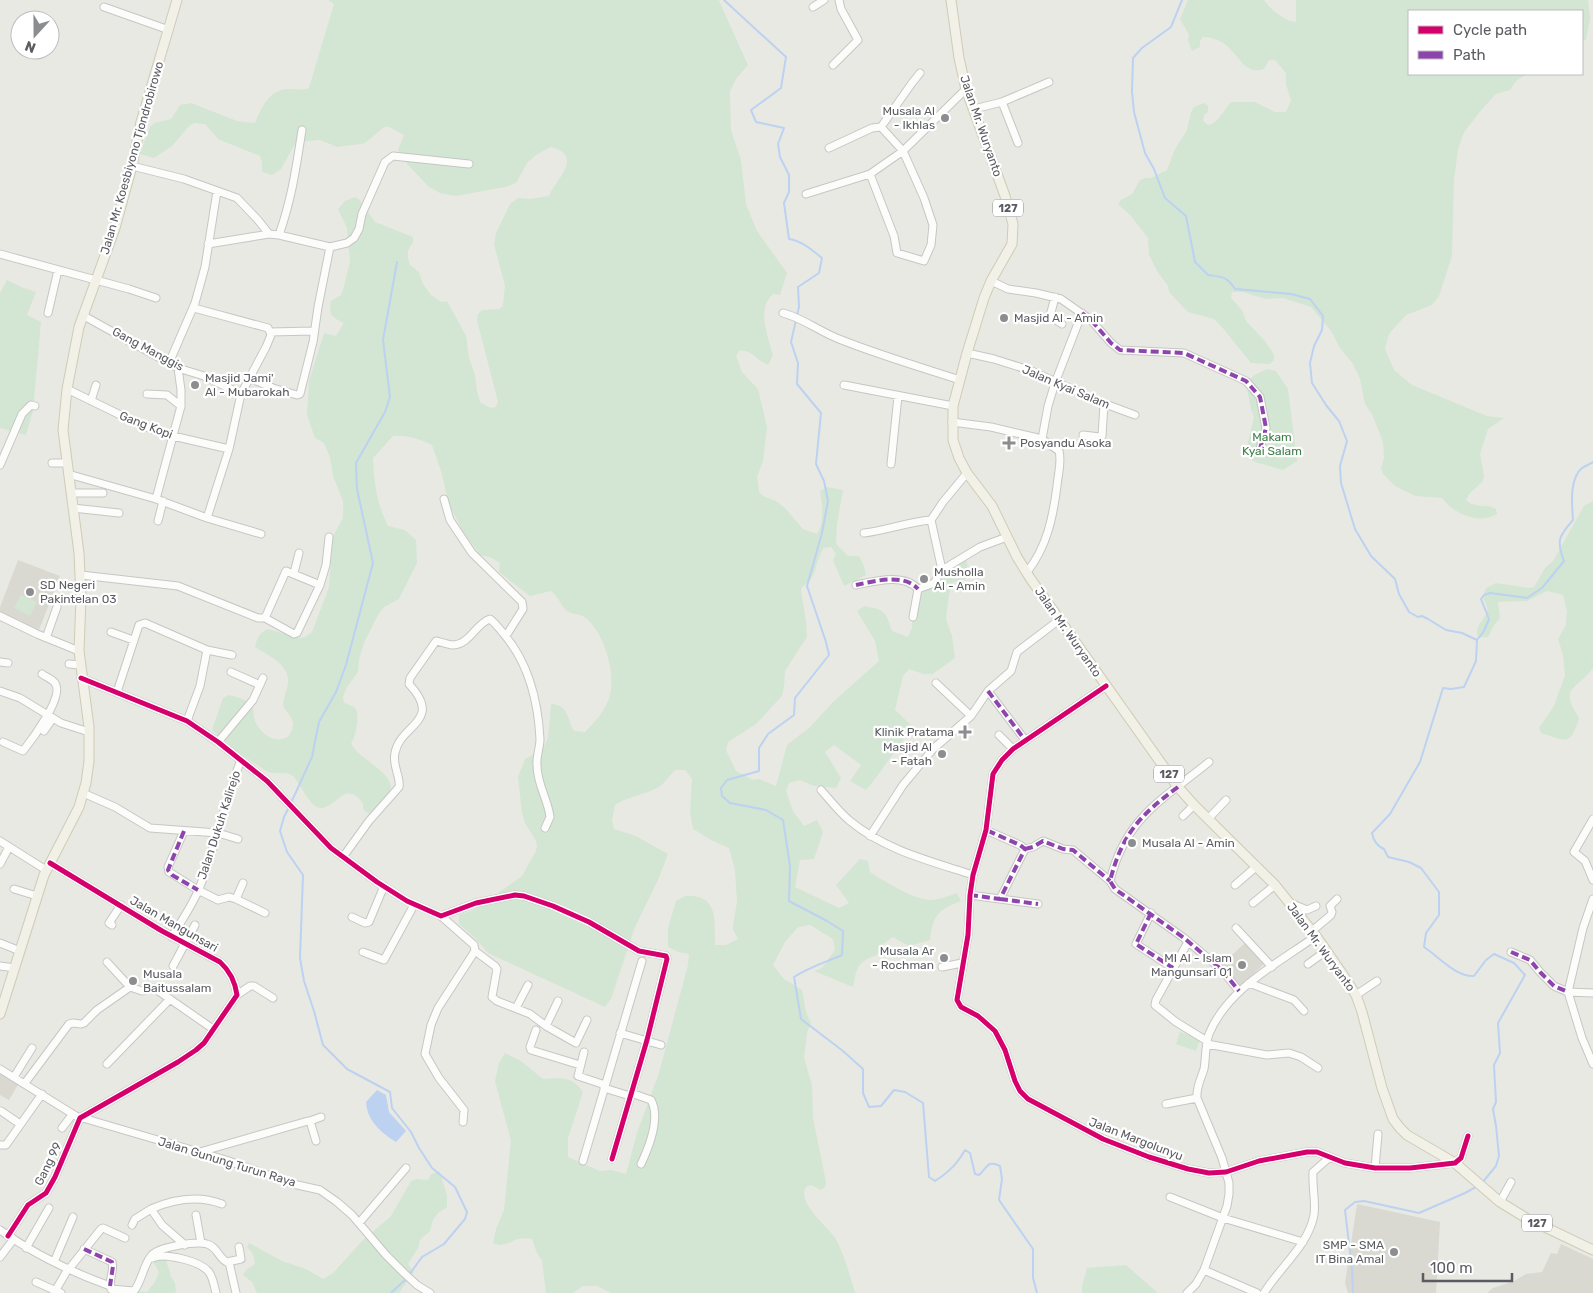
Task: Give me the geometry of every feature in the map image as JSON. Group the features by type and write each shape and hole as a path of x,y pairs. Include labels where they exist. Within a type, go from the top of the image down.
{"main road":[{"name":"Jalan Mr. Koesbiyono Tjondrobirowo","path":"0,1013 48,867 79,807 89,762 89,732 79,651 81,576 63,430 67,389 79,327 115,228 132,166 141,122 169,30 176,0"},
{"name":"Jalan Mr. Wuryanto","path":"952,0 959,58 966,88 1005,196 1013,224 1012,244 991,281 979,312 966,353 953,406 952,422 955,448 967,473 992,506 1026,572 1178,787 1194,806 1257,866 1290,903 1356,995 1382,1088 1396,1124 1407,1135 1455,1163 1500,1202 1526,1218 1593,1250"}],"street":[{"path":"813,6 824,0"},
{"path":"832,65 858,40 838,0"},
{"path":"104,7 169,30"},
{"path":"829,148 872,128 881,127 920,73"},
{"path":"974,109 1002,102 1049,82"},
{"path":"806,194 870,174 904,151 966,88"},
{"path":"1002,102 1018,143"},
{"path":"870,174 894,236 897,253 921,261 926,259 931,245 933,226 924,198 904,151 881,127"},
{"path":"279,235 295,182 302,130"},
{"path":"208,244 268,234 330,247 347,243 354,238 359,229 362,214 386,162 393,156 469,164"},
{"path":"132,166 184,179 237,198 258,220 268,234"},
{"path":"169,363 194,308 204,267 217,190"},
{"path":"250,378 273,388 296,395 300,394 313,342 330,247"},
{"path":"0,254 156,298"},
{"path":"48,313 58,270"},
{"path":"991,281 1008,289 1055,297 1091,320 1110,343 1120,350 1184,352 1246,381 1260,397 1266,428 1259,452"},
{"path":"1055,297 1050,316 1062,324"},
{"path":"194,308 268,328 270,332"},
{"path":"783,313 797,317 826,334 960,380"},
{"path":"1042,439 1048,406 1055,383 1082,313"},
{"name":"Gang Manggis","path":"84,316 178,368 204,376 240,394"},
{"path":"270,332 314,331"},
{"path":"208,518 229,449 240,394 266,347 270,332"},
{"name":"Jalan Kyai Salam","path":"966,353 994,359 1032,371 1104,404 1135,415"},
{"path":"158,521 160,500 181,406 178,368"},
{"path":"91,400 96,385"},
{"path":"844,385 953,406"},
{"name":"Gang Kopi","path":"67,389 143,426 173,436 229,449"},
{"path":"147,394 159,393 167,395 181,406"},
{"path":"891,464 898,396"},
{"path":"1083,435 1102,436 1104,404"},
{"path":"0,465 22,414 31,406 35,406"},
{"path":"952,422 991,427 1042,439 1059,451 1060,466 1049,530 1041,550 1026,572"},
{"path":"52,463 67,463"},
{"path":"942,570 931,520 967,473"},
{"path":"68,474 160,500 208,518 260,534"},
{"path":"71,493 103,492"},
{"path":"444,499 450,520 472,553 522,602 523,609 506,636"},
{"path":"73,508 119,513"},
{"path":"864,533 890,529 912,522 931,520"},
{"path":"81,576 178,586 258,618 265,618 294,634 297,633 320,585 326,565 329,537"},
{"path":"918,589 934,583 942,570 980,547 1007,537"},
{"path":"294,573 299,553"},
{"path":"265,618 286,571 320,585"},
{"path":"856,585 885,580 910,582 918,589"},
{"path":"912,617 918,589"},
{"path":"46,638 57,607"},
{"path":"0,616 79,651"},
{"path":"343,857 369,821 399,787 400,782 394,762 395,751 403,738 416,724 422,708 419,695 408,680 433,643 436,641 455,644 470,637 480,625 490,619 506,636 522,660 535,693 540,740 537,765 539,784 550,817 545,828"},
{"path":"870,836 904,785 933,750 971,716 988,691 1011,671 1016,652 1059,620"},
{"path":"117,692 139,625 145,623 207,650 232,655"},
{"path":"111,632 133,640"},
{"path":"187,721 200,686 207,650"},
{"path":"0,662 8,663"},
{"path":"69,664 80,665"},
{"path":"231,672 260,685"},
{"path":"42,674 54,681 57,686 55,701 44,731"},
{"name":"Jalan Dukuh Kalirejo","path":"82,678 187,721 218,742 267,781 331,848 414,905 441,916 474,945 475,952 497,969 492,997 497,1001 516,1008"},
{"path":"218,742 253,700 263,678"},
{"path":"936,683 971,716"},
{"name":"Jalan Margolunyu","path":"1106,686 1013,749 1002,760 993,774 986,830 973,875 968,935 957,1000 959,1004 978,1016 995,1031 1005,1050 1015,1081 1020,1091 1028,1099 1092,1134 1149,1157 1188,1169 1209,1173 1226,1172"},
{"path":"0,691 20,698 68,726 89,732"},
{"path":"988,691 1025,740"},
{"path":"3,742 22,751 50,716"},
{"path":"999,735 1013,749"},
{"name":"Jalan Dukuh Kalirejo","path":"172,937 198,890 218,834 231,784 241,760"},
{"path":"1110,881 1116,860 1127,836 1150,808 1210,762"},
{"path":"821,790 844,815 870,836 893,848 973,875"},
{"path":"83,793 114,807 148,827 218,834 238,839"},
{"path":"1208,819 1226,800"},
{"path":"1183,816 1194,806"},
{"path":"1593,818 1574,852 1586,861 1593,880"},
{"path":"986,830 1020,844 1025,849"},
{"path":"184,831 168,870 172,875 198,890"},
{"path":"1000,900 1025,849 1043,841 1064,849 1073,850 1110,881 1116,889 1151,913 1222,970 1239,991"},
{"name":"Jalan Mangunsari","path":"0,842 121,905 172,937 220,962 228,969 234,980 237,994"},
{"path":"0,864 9,847"},
{"path":"1235,885 1257,866"},
{"path":"236,899 243,882"},
{"path":"1254,903 1274,885"},
{"path":"352,917 365,923 369,922 384,886"},
{"path":"14,889 37,896"},
{"name":"Jalan Dukuh Kalirejo","path":"198,890 218,900 229,897 236,899 265,913"},
{"path":"441,916 476,903 515,895 524,896 589,922 639,951 664,954 667,959 647,1040 612,1159"},
{"path":"970,895 1038,904"},
{"path":"1187,1293 1196,1284 1204,1270 1223,1218 1229,1194 1229,1183 1220,1151 1197,1098 1196,1090 1204,1069 1207,1042 1214,1025 1239,991 1314,934 1331,915 1330,906 1337,899"},
{"path":"1593,899 1583,928 1568,992 1582,1038 1593,1064"},
{"path":"1290,903 1307,910 1316,906"},
{"path":"112,925 109,923 121,905"},
{"path":"363,952 384,960 414,905"},
{"path":"1151,913 1136,944 1173,968"},
{"path":"172,966 195,924"},
{"path":"1236,928 1272,967"},
{"path":"1188,942 1155,1004 1176,1022 1207,1042 1267,1054 1289,1053 1301,1057 1318,1068"},
{"path":"0,943 20,951"},
{"path":"1308,964 1326,951"},
{"path":"462,1122 464,1110 439,1078 425,1054 431,1025 438,1008 475,952"},
{"path":"1512,952 1530,960 1550,982 1568,992 1593,993"},
{"path":"583,1160 642,961"},
{"path":"107,962 130,987 142,991 154,988 213,1029"},
{"path":"942,967 962,963"},
{"path":"0,966 15,968"},
{"path":"1356,995 1377,981"},
{"path":"1249,984 1294,1000 1304,1011"},
{"path":"528,985 516,1008 530,1014 546,1026 576,1043 587,1020"},
{"path":"80,1118 178,1062 204,1043 237,994 250,986 254,986 273,998"},
{"path":"25,1083 69,1024 84,1023 97,1010 130,987"},
{"path":"107,1064 170,999"},
{"path":"546,1026 558,1001"},
{"path":"536,1030 530,1047 531,1050 580,1064"},
{"path":"620,1033 661,1045"},
{"path":"14,1078 32,1048"},
{"path":"584,1052 578,1076 651,1100 654,1111 651,1138 641,1164"},
{"name":"Jalan Gunung Turun Raya","path":"0,1069 25,1083 72,1115 226,1160 281,1180 320,1190 337,1202 404,1273 430,1293"},
{"path":"0,1145 6,1145 42,1094"},
{"path":"1166,1104 1197,1098"},
{"path":"1,1111 20,1124"},
{"path":"62,1128 72,1115"},
{"path":"200,1152 321,1117"},
{"name":"Gang 99","path":"0,1257 28,1205 46,1193 55,1177 80,1118"},
{"path":"310,1121 316,1141"},
{"path":"1375,1168 1378,1134"},
{"path":"1226,1172 1259,1161 1299,1152 1317,1152 1345,1163 1375,1168 1410,1168 1455,1163 1461,1158 1468,1136"},
{"path":"1264,1293 1308,1233 1315,1206 1313,1172 1330,1157"},
{"path":"358,1223 406,1168"},
{"path":"1500,1202 1511,1182"},
{"path":"1170,1197 1223,1218 1303,1242"},
{"path":"132,1225 135,1219 151,1209 167,1203 194,1199 210,1200 222,1204"},
{"path":"26,1248 49,1208"},
{"path":"151,1209 162,1224 185,1244"},
{"path":"196,1216 201,1243"},
{"path":"54,1262 73,1217"},
{"path":"36,1282 57,1292 68,1269 99,1230 103,1228 125,1238"},
{"path":"0,1230 26,1248 111,1289 134,1291 147,1262 155,1252 185,1244 201,1243 212,1246 218,1251 223,1261 229,1262 241,1259 239,1247"},
{"path":"84,1249 112,1262 111,1289"},
{"path":"147,1262 156,1256 164,1255 198,1264 210,1274 216,1293"},
{"path":"229,1262 236,1293"},
{"path":"1204,1270 1257,1293"}],"shaded area":[{"name":"SD Negeri Pakintelan 03","path":"18,560 60,576 39,630 0,615 0,607"},
{"name":"MI Al - Islam Mangunsari 01","path":"1245,943 1264,964 1239,987 1220,966"},
{"path":"0,1072 19,1083 9,1100 0,1095"},
{"name":"SMP - SMA IT Bina Amal","path":"1357,1204 1440,1222 1436,1293 1348,1293 1345,1283"},
{"path":"1561,1244 1593,1259 1593,1293 1487,1293 1493,1288 1514,1281 1526,1274 1542,1272 1551,1253 1557,1254"}],"green space":[{"path":"328,0 719,0 748,65 736,79 730,91 731,130 741,160 746,204 757,231 787,273 780,295 773,294 765,307 766,332 773,355 768,365 751,353 744,351 739,351 736,356 742,372 757,388 767,427 763,461 757,477 759,492 785,508 803,529 817,534 822,519 820,491 827,487 843,490 837,524 836,544 848,556 859,556 866,575 844,586 833,560 836,554 831,547 824,548 814,573 802,587 807,637 785,671 782,696 756,724 728,742 726,750 736,771 753,780 759,779 776,786 787,745 810,727 834,701 879,661 875,641 857,611 864,606 881,610 886,615 892,631 908,637 912,628 912,605 923,592 963,560 967,561 968,573 966,579 953,582 949,594 946,619 952,636 955,658 933,674 923,674 909,669 903,676 895,710 913,727 866,790 850,781 861,765 834,745 825,752 841,778 836,788 814,786 800,780 789,783 786,791 793,811 804,826 817,820 823,832 814,859 800,860 795,887 839,908 849,903 836,885 860,859 868,861 870,872 911,895 931,900 957,893 961,901 941,911 935,919 930,940 909,946 893,937 884,943 877,955 865,960 859,966 853,987 814,971 822,968 835,950 833,939 810,925 798,927 785,942 773,965 784,979 802,990 806,1010 811,1022 807,1033 804,1058 812,1085 813,1118 826,1182 825,1187 821,1190 811,1185 806,1187 804,1193 809,1207 837,1241 855,1293 611,1293 597,1286 583,1286 573,1293 546,1293 542,1261 532,1239 518,1239 503,1245 493,1243 496,1229 504,1210 511,1141 495,1081 499,1063 505,1053 521,1061 543,1079 566,1079 575,1083 583,1092 568,1138 568,1157 600,1171 611,1170 626,1174 637,1133 659,1073 688,965 689,954 678,952 668,947 668,928 676,901 691,896 705,900 709,904 714,916 715,945 726,945 738,939 733,930 737,902 735,870 729,848 693,829 690,812 692,779 685,770 675,770 659,787 615,805 612,820 614,829 636,836 668,854 658,880 635,927 611,999 605,1007 488,953 459,924 459,915 476,909 522,876 536,851 536,841 525,823 522,813 518,777 525,759 542,750 548,738 551,704 561,707 567,713 574,731 585,732 598,718 606,705 611,691 611,681 608,657 604,645 593,625 586,618 567,611 551,591 530,596 499,572 500,563 490,557 480,555 462,530 449,504 432,445 413,438 393,436 373,458 377,493 384,518 388,526 405,530 416,540 417,563 399,599 384,607 378,615 364,643 358,672 347,687 343,697 344,703 355,708 357,711 356,732 351,744 386,776 391,786 386,797 369,814 363,809 363,804 356,796 350,794 345,794 329,806 317,807 311,802 293,776 286,773 266,771 235,750 212,730 223,698 228,695 241,698 250,704 253,708 256,722 269,737 284,739 289,736 293,728 293,721 283,706 288,676 282,665 255,647 260,635 267,629 300,638 312,632 329,587 333,536 343,518 343,501 333,476 330,457 324,443 315,438 307,415 309,381 324,333 336,336 344,323 334,317 330,310 331,301 341,295 350,262 347,228 338,209 345,201 355,197 360,200 375,222 413,237 413,243 408,253 410,265 419,272 423,284 431,295 441,302 447,301 466,336 469,358 475,375 480,402 490,408 496,407 498,402 477,320 478,314 482,310 499,309 503,306 505,286 494,244 496,233 510,204 518,198 530,199 549,196 565,169 567,162 566,156 561,151 551,147 536,155 527,163 516,183 505,187 456,196 440,193 429,187 408,165 398,150 404,135 389,127 384,127 365,143 360,144 337,147 320,140 296,142 281,169 272,175 262,172 260,156 218,139 205,124 195,123 190,125 172,146 154,158 140,154 150,127 154,123 171,119 180,105 191,103 237,121 255,123 267,100 276,92 309,88 334,4"},
{"path":"1188,0 1264,0 1278,14 1296,22 1296,0 1588,0 1590,19 1586,40 1583,41 1583,10 1408,10 1408,75 1525,75 1516,81 1510,90 1496,94 1464,132 1458,149 1454,180 1452,256 1439,296 1432,305 1406,315 1389,334 1385,349 1394,370 1412,385 1487,416 1504,418 1488,429 1480,454 1484,476 1483,481 1470,493 1466,500 1469,503 1492,507 1496,509 1497,514 1483,518 1467,516 1453,509 1442,498 1415,496 1395,486 1383,474 1381,468 1384,458 1383,442 1372,414 1365,404 1360,379 1353,364 1340,348 1331,331 1311,307 1283,298 1265,299 1243,292 1232,292 1231,298 1242,310 1246,321 1265,341 1274,355 1274,360 1270,364 1251,363 1214,319 1188,312 1169,292 1168,286 1157,271 1149,255 1148,238 1131,216 1118,204 1121,200 1132,194 1140,180 1151,178 1167,170 1175,149 1187,130 1194,107 1204,103 1208,106 1208,112 1204,115 1203,121 1208,125 1218,119 1231,102 1255,102 1275,112 1286,112 1291,101 1286,84 1286,73 1275,60 1269,60 1264,69 1252,70 1224,43 1206,37 1203,37 1200,41 1200,47 1192,51 1188,40 1189,35 1180,19"},
{"path":"7,280 36,292 27,315 41,322 33,411 26,435 0,428 0,293"},
{"name":"Makam Kyai Salam","path":"1267,369 1276,371 1288,389 1297,461 1283,470 1255,462 1245,455 1254,417 1246,384 1254,375"},
{"path":"1593,501 1593,668 1575,686 1570,694 1573,708 1579,718 1570,738 1562,739 1541,733 1539,728 1554,706 1565,675 1563,655 1558,639 1566,625 1567,611 1563,595 1547,591 1527,601 1498,602 1500,618 1488,637 1478,638 1477,630 1487,612 1483,596 1486,588 1496,583 1529,588 1534,587 1545,568 1553,561 1584,506"},
{"path":"21,595 37,602 30,616 14,608"},
{"path":"1180,1032 1200,1039 1196,1051 1176,1044"},
{"path":"440,1172 447,1196 447,1207 438,1213 433,1220 430,1231 420,1240 418,1248 408,1264 414,1272 399,1293 257,1293 252,1282 243,1275 246,1270 255,1264 253,1254 247,1247 249,1243 282,1261 306,1269 323,1279 333,1273 363,1240 391,1216 411,1181 416,1179 428,1180 431,1174"},
{"path":"164,1255 170,1275 175,1283 176,1292 133,1293 137,1291 147,1292 155,1282 159,1272 151,1258"},
{"path":"1126,1265 1158,1293 1082,1293 1087,1268"}],"water":[{"path":"377,1090 386,1095 389,1112 406,1131 396,1142 375,1125 369,1114 366,1102"}],"waterway":[{"path":"724,0 786,57 781,88 751,110 756,122 784,128 778,144 780,157 789,175 789,192 784,203 789,239 803,244 822,258 819,273 798,287 799,307 797,315"},
{"path":"1182,0 1171,27 1142,48 1133,58 1132,92 1134,112 1145,153 1154,169 1165,198 1186,216 1195,262 1208,275 1224,278 1235,289 1291,294 1310,299 1323,316 1322,330 1314,346 1310,363 1312,383 1339,421 1347,441 1340,466 1341,483 1355,529 1371,556 1395,579 1399,594 1409,612 1418,617 1422,616 1446,630 1462,633 1477,640 1476,661 1464,687 1443,688 1420,762 1390,814 1372,833 1376,843 1384,849 1388,857 1409,862 1421,868 1439,892 1439,915 1426,933 1424,947 1454,970 1467,975 1474,976 1486,960 1494,954 1514,963 1525,975 1498,1023 1500,1053 1494,1065 1496,1102 1493,1109 1499,1156 1496,1166 1482,1183"},
{"path":"291,803 312,757 319,722 336,692 346,665 373,563 357,489 356,463 385,412 390,397 383,340 397,262"},
{"path":"796,320 791,342 798,363 797,384 821,413 816,464 824,481 828,501 822,533 807,586 829,655 795,698 794,715 768,734 759,748 759,771 727,780 721,788 722,796 730,803 766,810 783,820 790,866 789,901 843,931 842,955 812,967 794,977 801,1019 863,1069 863,1093 869,1107 881,1106 894,1090 905,1092 923,1103 929,1177 935,1181 956,1164 965,1150 970,1153 975,1174 979,1175 990,1164 1000,1166 1002,1179 999,1200 1033,1249 1033,1278 1037,1293"},
{"path":"1477,640 1484,631 1489,619 1481,599 1484,595 1490,593 1527,598 1542,588 1564,561 1560,548 1560,539 1573,520 1573,485 1582,468 1593,462"},
{"path":"289,807 280,831 287,852 303,875 300,958 304,981 323,1045 347,1069 390,1092 392,1108 411,1132 432,1168 455,1187 467,1212 465,1219 444,1244 422,1257 409,1275"},
{"path":"1353,1293 1345,1210 1355,1202 1364,1201 1419,1213 1476,1187"},
{"path":"391,1293 406,1279"}],"marked path":[{"path":"1082,313 1120,350 1184,353 1246,381 1260,397 1266,428 1259,452"},
{"path":"856,585 880,580 897,580 905,581 918,589"},
{"path":"988,691 1025,740"},
{"path":"1178,787 1153,807 1134,827 1120,850 1110,881 1115,889 1184,938 1222,970 1239,991"},
{"path":"970,895 1000,899 1025,849 986,830"},
{"path":"184,831 168,870 172,875 198,890"},
{"path":"1025,849 1043,841 1063,849 1073,850 1110,881"},
{"path":"1000,899 1038,904"},
{"path":"1151,913 1136,944 1173,968"},
{"path":"1511,952 1530,960 1554,986 1568,992"},
{"path":"84,1249 112,1262 110,1286"}],"cycle path":[{"path":"81,678 187,721 218,742 267,781 331,848 377,882 407,901 441,916 476,903 515,895 524,896 589,922 639,951 666,956 667,959 647,1040 612,1159"},
{"path":"1106,686 1013,749 1002,760 993,774 986,830 973,875 968,935 957,1000 961,1007 978,1016 995,1031 1005,1050 1020,1091 1028,1099 1103,1139 1149,1157 1188,1169 1209,1173 1226,1172 1259,1161 1307,1152 1317,1152 1345,1163 1375,1168 1410,1168 1455,1163 1461,1158 1468,1136"},
{"path":"8,1236 28,1205 46,1193 55,1177 80,1118 196,1050 204,1043 237,995 232,977 220,962 162,931 50,863"}],"place":[{"name":"Musala Al - Ikhlas","path":"945,118"},
{"name":"Masjid Al - Amin","path":"1004,318"},
{"name":"Masjid Jami' Al - Mubarokah","path":"195,385"},
{"name":"Posyandu Asoka","path":"1009,443"},
{"name":"Musholla Al - Amin","path":"924,579"},
{"name":"SD Negeri Pakintelan 03","path":"30,592"},
{"name":"Klinik Pratama","path":"965,732"},
{"name":"Masjid Al - Fatah","path":"942,754"},
{"name":"Musala Al - Amin","path":"1132,843"},
{"name":"Musala Ar - Rochman","path":"944,958"},
{"name":"MI Al - Islam Mangunsari 01","path":"1242,965"},
{"name":"Musala Baitussalam","path":"133,981"},
{"name":"SMP - SMA IT Bina Amal","path":"1394,1252"}]}
